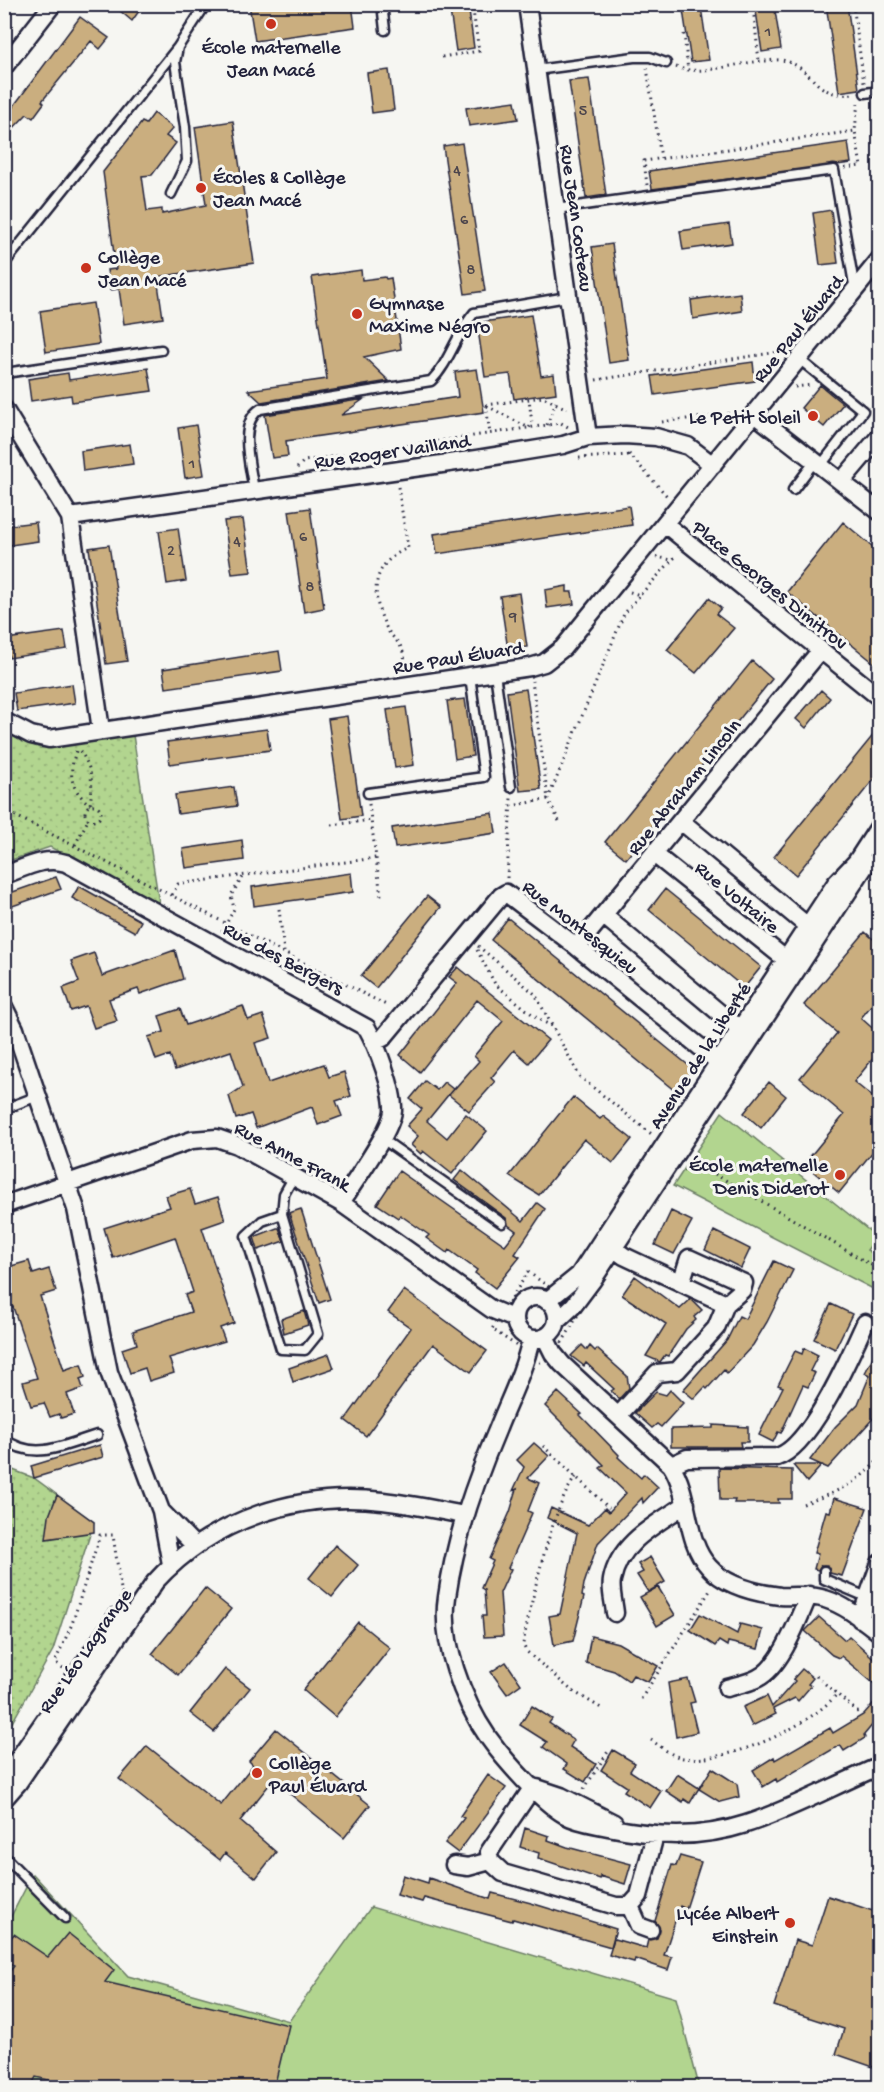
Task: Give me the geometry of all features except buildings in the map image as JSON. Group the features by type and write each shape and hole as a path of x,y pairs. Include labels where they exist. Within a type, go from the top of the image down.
{"street":[{"path":"4,67 53,4"},
{"name":"Rue Jean Cocteau","path":"527,4 588,437"},
{"name":"Rue Paul Éluard","path":"4,721 31,735 49,739 495,673 544,663 563,648 879,259"},
{"path":"4,409 70,517 101,730"},
{"path":"758,409 818,463 879,512"},
{"path":"841,482 879,436"},
{"name":"Rue Roger Vailland","path":"70,517 530,450 588,437 656,437 688,446 713,465"},
{"name":"Place Georges Dimitrov","path":"665,524 879,698"},
{"name":"Rue Abraham Lincoln","path":"577,947 820,651"},
{"name":"Rue Voltaire","path":"681,821 814,931"},
{"name":"Avenue de la Liberté","path":"557,1321 574,1305 608,1245 814,931 836,883 851,877 877,838"},
{"name":"Rue Voltaire","path":"654,854 791,965"},
{"name":"Rue des Bergers","path":"4,875 44,860 55,859 67,864 358,1020 367,1028 374,1042 393,1110 391,1120 381,1138 341,1203"},
{"name":"Rue Montesquieu","path":"374,1042 383,1038 501,896 506,893 512,894 724,1067"},
{"name":"Rue Montesquieu","path":"603,915 747,1032"},
{"path":"4,1007 68,1183 95,1296 109,1372 161,1511 171,1564"},
{"name":"Rue Anne Frank","path":"4,1205 204,1138 217,1138 237,1145 341,1203 508,1317"},
{"path":"608,1245 726,1304"},
{"name":"Avenue de la Liberté","path":"553,1297 579,1275 608,1245"},
{"path":"619,1415 657,1373 677,1371 716,1328 726,1304 742,1290 744,1283 689,1258 681,1283"},
{"path":"875,1767 748,1824 693,1836 655,1835 630,1832 567,1816 554,1808 498,1751 483,1730 460,1684 452,1656 446,1599 464,1515 535,1344 551,1333 557,1321 553,1297 526,1300 508,1317 520,1332 535,1344 553,1353 671,1466 686,1504 698,1552 719,1576 751,1591 781,1596 809,1595 838,1605 879,1633"},
{"path":"671,1466 687,1458 777,1456 788,1452 828,1400 865,1323"},
{"name":"Rue Léo Lagrange","path":"8,1778 155,1582 171,1564 228,1526 249,1517 301,1504 334,1500 382,1500 464,1515"},
{"path":"615,1613 611,1582 617,1562 630,1544 686,1504"},
{"path":"161,1511 195,1546"},
{"path":"860,1618 870,1598 879,1563"},
{"name":"Rue Léo Lagrange","path":"4,1799 8,1778 74,1676 124,1608 138,1592 155,1582"},
{"path":"727,1688 759,1678 778,1659 809,1595"},
{"path":"533,1787 575,1804 630,1832"},
{"path":"533,1787 489,1852 490,1861 503,1873 616,1906 630,1906 639,1896 655,1835"},
{"path":"454,1865 468,1867 490,1861"},
{"path":"630,1906 639,1926 650,1930"}],"lane":[{"path":"4,264 178,47 206,4"},
{"path":"382,4 385,30"},
{"path":"171,194 187,161 185,127 175,62 178,47"},
{"path":"536,70 645,57 666,63"},
{"path":"865,93 879,91"},
{"path":"556,209 834,170 855,290"},
{"path":"254,491 247,425 252,414 260,409 431,381 439,373 474,313 567,297"},
{"path":"4,375 161,350"},
{"path":"793,490 864,411 829,383 804,353"},
{"path":"495,673 511,787"},
{"path":"368,793 484,777 470,676"},
{"path":"4,1109 38,1096"},
{"path":"381,1138 502,1223"},
{"path":"282,1214 262,1221 246,1236 281,1349 305,1350 318,1334 282,1214 284,1194 293,1178"},
{"path":"4,1439 25,1451 39,1452 97,1436"},
{"path":"824,1572 824,1579 870,1598"},
{"path":"4,1856 65,1918"}],"path":[{"path":"442,57 479,51 472,4"},
{"path":"853,4 865,93"},
{"path":"754,16 759,61"},
{"path":"468,22 474,21"},
{"path":"684,34 688,71"},
{"path":"645,57 661,158"},
{"path":"666,63 688,71 759,61 786,60 827,93 838,96 860,94 855,131 861,166 834,170"},
{"path":"649,196 644,161 855,131"},
{"path":"579,382 804,353"},
{"path":"774,390 829,383"},
{"path":"486,405 543,397 556,402 572,414"},
{"path":"528,428 532,423 529,399"},
{"path":"547,425 556,402"},
{"path":"486,405 528,428"},
{"path":"486,405 490,434"},
{"path":"659,422 704,415 717,417 758,409"},
{"path":"570,428 572,419"},
{"path":"298,485 296,470 304,461 566,424"},
{"path":"629,455 678,508"},
{"path":"398,485 408,548 392,555 383,564 377,578 376,591 387,630 402,648 411,685"},
{"path":"548,800 624,614 688,543"},
{"path":"614,585 640,595"},
{"path":"530,667 548,800 559,820"},
{"path":"90,806 84,814 88,820 96,821 101,814 98,807 90,806 75,793 70,769 78,747 89,763 93,783 90,806"},
{"path":"506,893 511,787"},
{"path":"510,806 548,800"},
{"path":"4,810 404,1013"},
{"path":"67,864 88,820"},
{"path":"332,825 371,820 381,896"},
{"path":"172,895 178,884 376,858"},
{"path":"216,944 234,909 231,895 244,876"},
{"path":"279,909 284,953"},
{"path":"552,1026 538,1019 495,984 474,943 531,989 552,1026 580,1077 671,1148 879,1270"},
{"path":"528,1272 553,1297 581,1310 553,1353 540,1362 535,1344 492,1329 508,1317 528,1272"},
{"path":"543,1446 609,1508"},
{"path":"803,1504 842,1489 858,1480 879,1458"},
{"path":"576,1477 569,1484 554,1522 523,1644 526,1651 571,1690 601,1708"},
{"path":"74,1676 55,1662 76,1613 100,1535 113,1534 122,1596 115,1605"},
{"path":"641,1699 719,1576"},
{"path":"816,1676 860,1714"},
{"path":"651,1740 682,1758 732,1752 816,1715 837,1694"},
{"path":"575,1804 609,1750"}],"green space":[{"path":"4,732 40,748 133,735 159,903 50,847 5,862"},
{"path":"722,1112 877,1237 867,1250 879,1257 879,1292 673,1186"},
{"path":"5,1467 34,1478 94,1522 53,1650 5,1735"},
{"path":"33,1874 128,1976 289,2021 371,1907 676,1998 699,2086 5,2088 5,1928"}],"place":[{"name":"École maternelle Jean Macé","path":"271,24"},
{"name":"Écoles & Collège Jean Macé","path":"201,188"},
{"name":"Collège Jean Macé","path":"86,268"},
{"name":"Gymnase Maxime Négro","path":"357,314"},
{"name":"Le Petit Soleil","path":"813,416"},
{"name":"École maternelle Denis Diderot","path":"840,1175"},
{"name":"Collège Paul Éluard","path":"257,1773"},
{"name":"Lycée Albert Einstein","path":"790,1923"}]}
